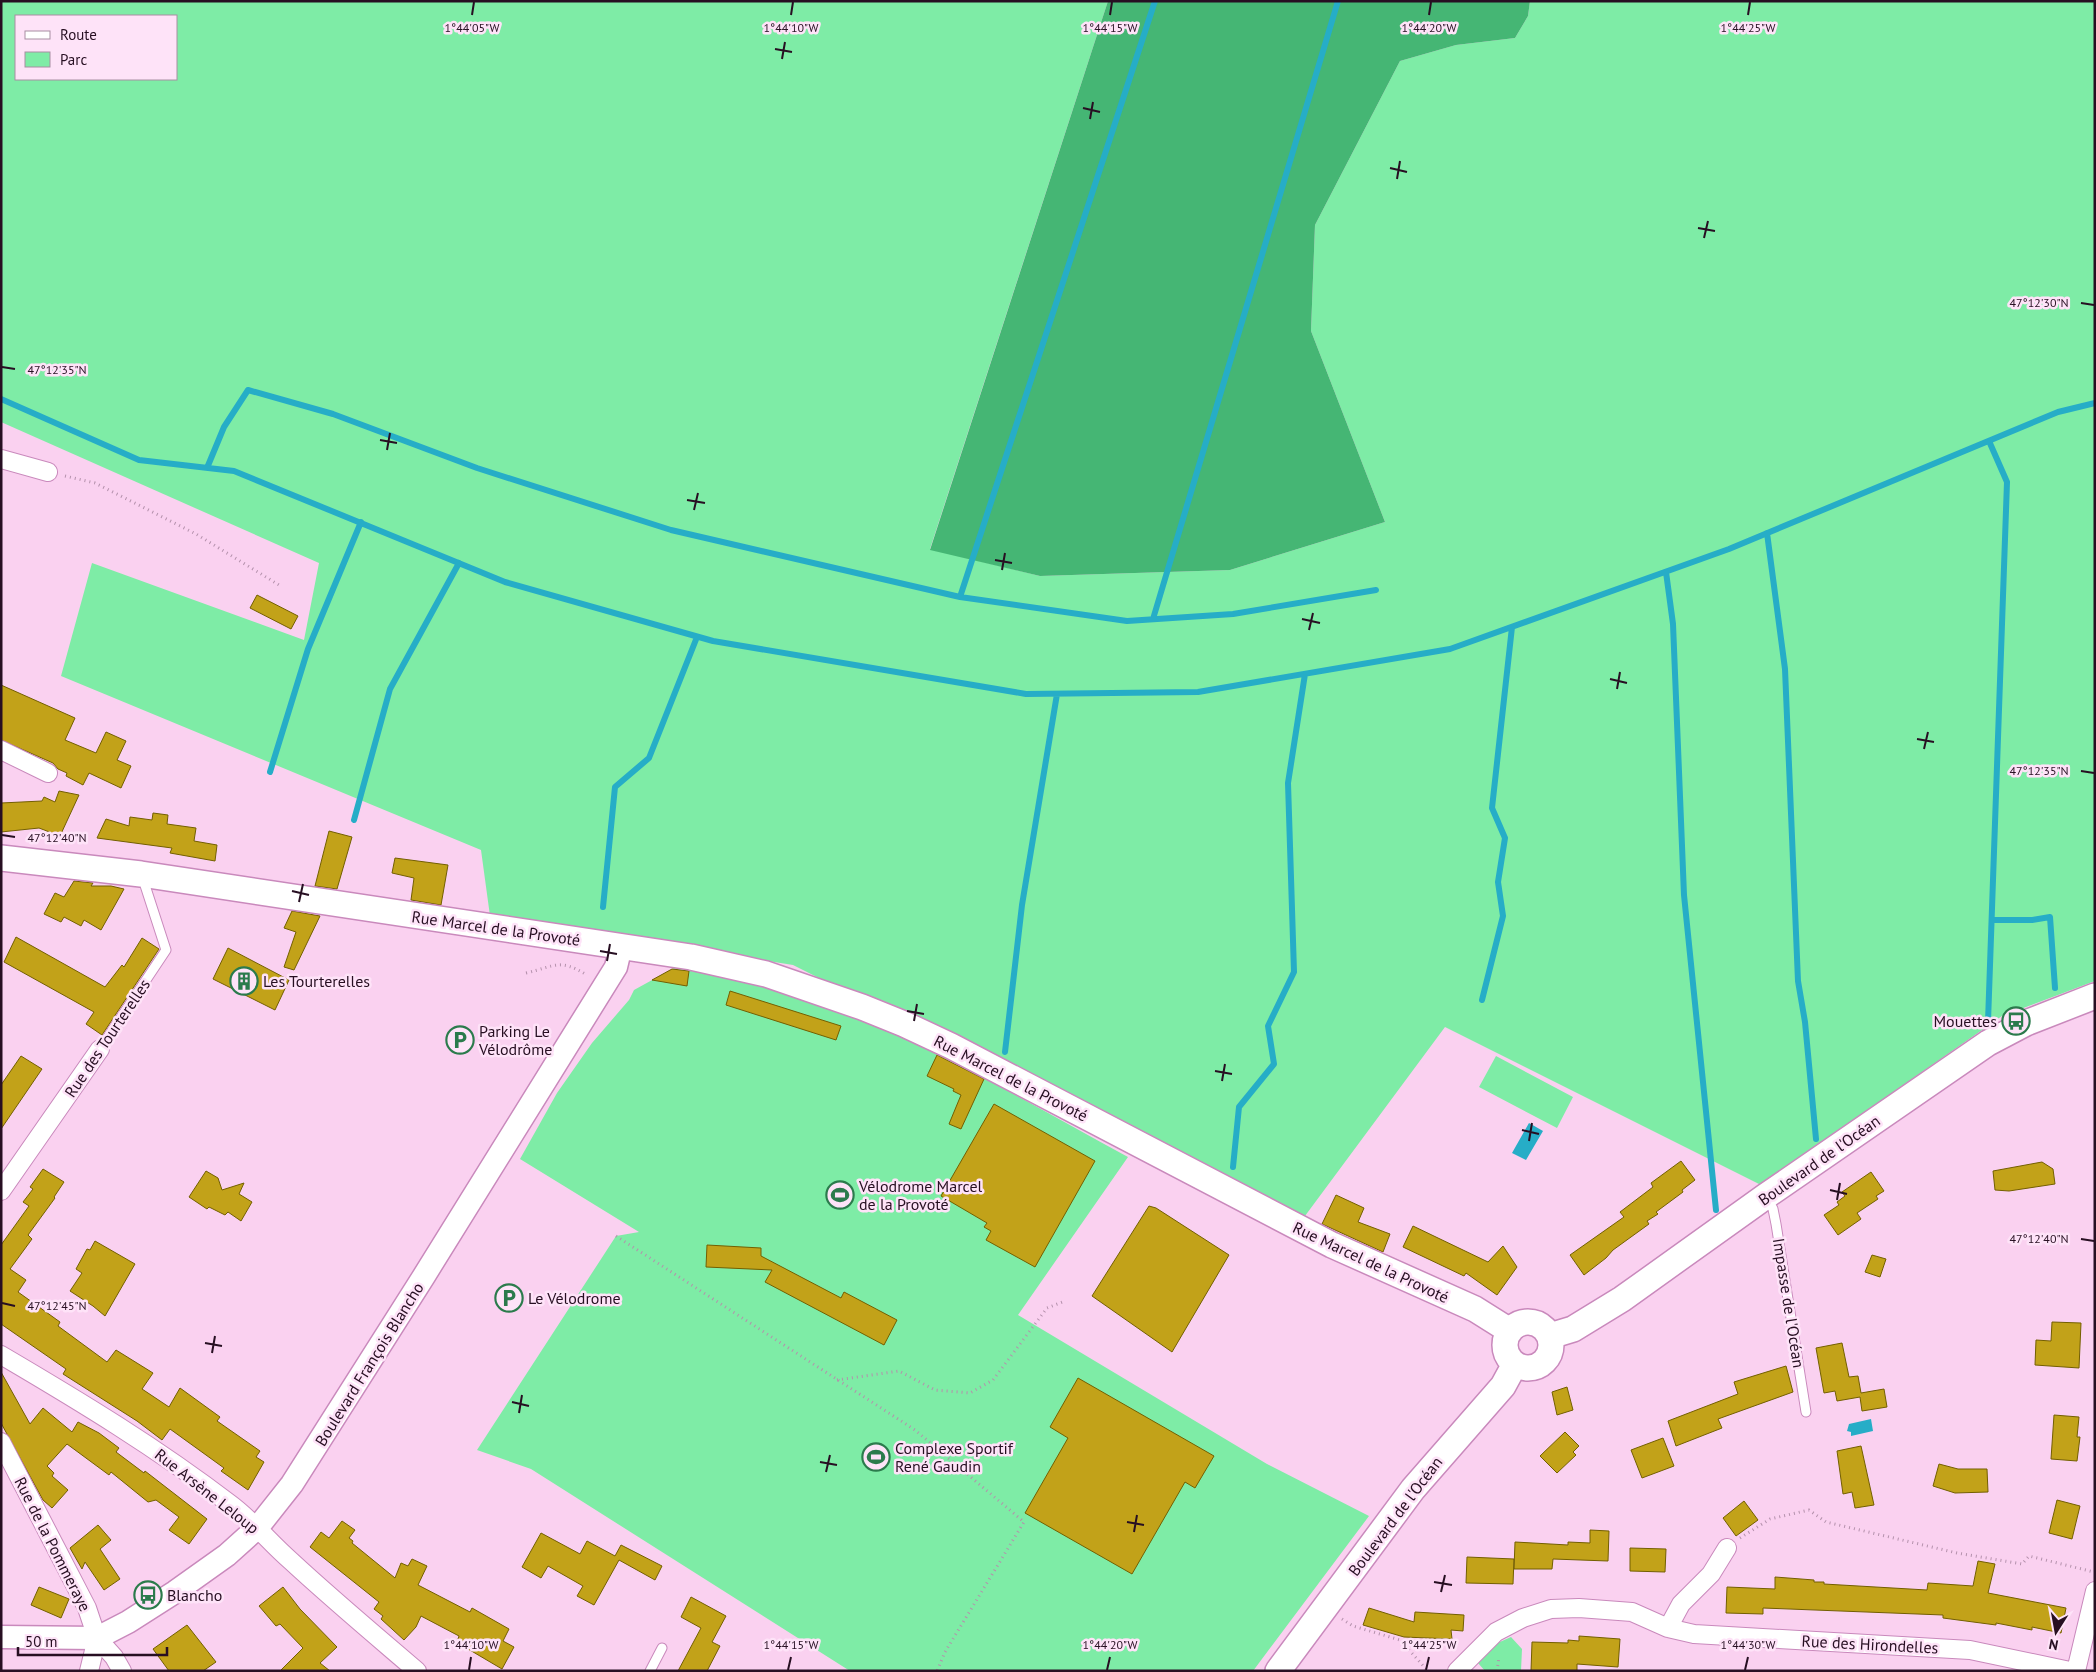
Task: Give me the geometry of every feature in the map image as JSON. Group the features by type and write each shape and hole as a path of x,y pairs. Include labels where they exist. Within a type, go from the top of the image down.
{"main road":[{"name":"Rue Marcel de la Provoté","path":"1,858 141,874 621,946 691,957 766,974 862,1007 951,1046 1332,1245 1475,1309 1510,1331"},
{"name":"Boulevard de l'Océan","path":"1550,1336 1573,1329 1622,1299 1766,1196 1988,1043 2026,1023 2095,996"},
{"path":"1523,1322 1539,1324 1550,1336 1551,1351 1543,1364 1529,1369 1515,1364 1510,1359 1505,1345 1510,1331 1516,1326 1523,1322"},
{"name":"Boulevard de l'Océan","path":"1278,1671 1414,1488 1503,1386 1515,1364"}],"street":[{"path":"1,459 48,472"},
{"path":"1,750 48,773"},
{"name":"Boulevard François Blancho","path":"1,1637 97,1638 128,1622 175,1592 227,1555 258,1527 292,1484 605,985 616,967 621,946"},
{"name":"Rue des Tourterelles","path":"1,1191 100,1049"},
{"name":"Rue Arsène Leloup","path":"1,1355 123,1428 223,1499 258,1527 267,1540 290,1561 417,1671"},
{"name":"Rue de la Pommeraye","path":"1,1442 88,1608 97,1638 114,1657 122,1671"},
{"path":"1668,1628 1680,1604 1711,1574 1726,1548"},
{"path":"2076,1671 2095,1591"},
{"name":"Rue des Hirondelles","path":"1457,1671 1496,1632 1523,1618 1551,1609 1579,1608 1632,1612 1668,1628 1694,1634 1970,1650 2070,1671"},
{"path":"89,1671 97,1638"}],"lane":[{"name":"Rue des Tourterelles","path":"100,1049 166,950 141,874"},
{"name":"Impasse de l'Océan","path":"1766,1196 1775,1216 1806,1412"},
{"path":"650,1671 662,1648"}],"path":[{"path":"48,472 95,483 196,534 279,585"},
{"path":"526,974 562,963 574,966 605,985"},
{"path":"616,1236 915,1430 1024,1522 945,1652 937,1671"},
{"path":"837,1380 899,1371 935,1390 970,1393 993,1380 1047,1308 1065,1301"},
{"path":"1726,1548 1770,1520 1809,1510 1826,1522 1957,1554 2022,1564 2029,1556 2095,1572"},
{"path":"1326,1608 1353,1626 1400,1640 1428,1671"}],"green space":[{"path":"1,1 1108,1 930,549 1040,576 1230,570 1385,522 1311,331 1315,225 1400,61 1456,45 1515,38 1528,16 1530,1 2095,1 2095,981 2002,1016 1761,1185 1445,1027 1302,1220 793,965 490,916 481,850 61,676 92,563 304,640 319,563 1,422"},
{"path":"1108,1 1530,1 1528,16 1515,38 1456,45 1400,61 1315,225 1311,331 1385,522 1230,570 1040,576 930,550"},
{"path":"674,968 766,987 854,1016 959,1065 1128,1157 1018,1315 1267,1464 1369,1516 1253,1671 850,1671 531,1469 477,1450 616,1236 639,1232 520,1159 557,1093 592,1043 629,1000 634,990"},
{"path":"1496,1056 1573,1097 1557,1128 1479,1087"},
{"path":"1511,1637 1522,1649 1521,1671 1485,1671 1478,1663 1493,1645"}],"water":[{"path":"1529,1123 1543,1131 1526,1160 1512,1153"},
{"path":"1871,1419 1873,1431 1851,1436 1851,1432 1847,1431 1849,1424"}],"building":[{"path":"257,595 298,616 291,629 250,608"},
{"path":"1,685 75,718 65,740 96,753 106,732 126,741 117,760 131,766 121,788 89,773 83,785 66,776 67,773 58,769 53,763 1,740"},
{"path":"59,791 79,795 60,836 39,828 1,832 1,803 42,801 44,797 55,802"},
{"path":"153,813 168,815 167,824 196,828 194,841 217,845 215,861 170,853 172,848 97,838 106,819 129,826 130,817 152,820"},
{"path":"329,831 352,837 337,889 315,886"},
{"path":"395,858 448,865 441,905 411,900 414,878 392,873"},
{"path":"74,881 93,883 91,886 111,886 124,889 101,930 84,920 81,926 64,917 61,922 44,914 55,893 64,897"},
{"path":"292,911 320,916 294,970 284,967 296,932 284,928"},
{"path":"16,937 105,987 122,965 124,967 142,938 159,949 102,1035 86,1024 94,1012 4,962"},
{"name":"Les Tourterelles","path":"228,948 289,980 275,1010 213,979"},
{"path":"672,969 689,971 687,986 652,980"},
{"path":"730,991 841,1026 836,1040 726,1005"},
{"path":"937,1055 984,1079 961,1129 949,1124 961,1095 953,1091 954,1089 927,1076"},
{"path":"21,1056 42,1069 1,1129 1,1085"},
{"path":"994,1104 1095,1161 1035,1267 986,1240 991,1231 984,1227 987,1223 941,1196"},
{"path":"1681,1161 1695,1180 1682,1190 1683,1192 1656,1212 1658,1214 1647,1221 1649,1224 1613,1250 1584,1275 1570,1255 1624,1217 1620,1212 1653,1187 1651,1183"},
{"path":"2042,1162 2053,1169 2055,1184 2009,1191 1995,1190 1993,1171"},
{"path":"43,1169 64,1182 55,1198 28,1235 32,1239 10,1269 26,1280 18,1292 60,1322 58,1326 107,1362 116,1350 153,1373 142,1389 169,1407 180,1388 220,1417 217,1421 260,1451 256,1457 264,1462 248,1490 221,1471 224,1468 170,1429 162,1440 137,1421 63,1374 66,1369 1,1324 1,1245 29,1206 23,1202 33,1189 30,1187"},
{"path":"206,1171 218,1178 222,1190 244,1183 239,1194 252,1202 241,1221 228,1212 225,1215 209,1207 207,1209 189,1197"},
{"path":"1871,1172 1884,1191 1876,1196 1878,1199 1857,1213 1861,1219 1838,1235 1824,1215 1839,1205 1837,1202 1845,1196 1842,1192"},
{"path":"1336,1195 1364,1208 1358,1222 1390,1234 1383,1252 1322,1224"},
{"path":"1149,1206 1156,1208 1229,1255 1172,1352 1092,1296"},
{"path":"1413,1226 1488,1262 1503,1246 1517,1267 1497,1295 1466,1273 1464,1276 1403,1247"},
{"path":"95,1241 135,1264 105,1316 70,1291 82,1273 76,1269 87,1249 90,1250"},
{"path":"707,1245 761,1248 761,1256 841,1298 844,1292 897,1320 884,1345 765,1282 772,1270 706,1267"},
{"path":"1872,1255 1886,1259 1880,1277 1865,1272"},
{"path":"2052,1322 2081,1323 2079,1368 2035,1365 2036,1340 2051,1341"},
{"path":"1842,1343 1849,1377 1858,1376 1861,1393 1884,1389 1887,1407 1862,1411 1860,1397 1837,1401 1835,1391 1824,1393 1816,1348"},
{"path":"1786,1366 1793,1392 1718,1419 1722,1428 1676,1446 1668,1421 1738,1394 1734,1382"},
{"path":"1,1372 30,1424 43,1408 72,1432 78,1422 99,1433 119,1448 116,1452 144,1473 145,1471 207,1519 189,1544 169,1530 179,1517 156,1500 148,1502 111,1472 109,1475 67,1444 47,1466 54,1473 52,1476 68,1490 52,1508 43,1500 1,1423"},
{"path":"1078,1378 1214,1456 1195,1488 1185,1482 1132,1574 1025,1513 1068,1438 1050,1427"},
{"path":"1567,1387 1573,1410 1557,1415 1552,1392"},
{"path":"2054,1415 2079,1417 2077,1437 2080,1437 2077,1461 2051,1459"},
{"path":"1565,1432 1579,1446 1573,1452 1576,1455 1557,1473 1540,1456"},
{"path":"1663,1438 1674,1466 1642,1478 1631,1450"},
{"path":"1861,1446 1874,1505 1855,1508 1852,1492 1843,1494 1837,1451"},
{"path":"1939,1464 1958,1469 1987,1469 1988,1492 1955,1493 1933,1486"},
{"path":"2057,1500 2080,1506 2072,1539 2049,1533"},
{"path":"1744,1501 1758,1520 1736,1536 1723,1518"},
{"path":"342,1521 355,1530 349,1538 353,1541 352,1543 395,1578 401,1563 408,1566 412,1559 427,1566 418,1585 470,1612 472,1608 509,1629 503,1641 514,1647 502,1669 463,1646 465,1642 458,1639 459,1636 421,1616 416,1627 404,1640 381,1619 383,1616 374,1609 379,1602 310,1547 321,1532 329,1538"},
{"path":"98,1525 111,1540 100,1549 120,1579 104,1590 85,1562 82,1569 70,1548"},
{"path":"1590,1530 1609,1531 1608,1561 1553,1559 1552,1569 1514,1569 1515,1542 1568,1545 1568,1542 1590,1543"},
{"path":"541,1533 580,1554 587,1541 615,1556 621,1545 662,1566 655,1580 619,1560 594,1605 577,1596 583,1586 548,1566 541,1578 522,1567"},
{"path":"1630,1548 1666,1549 1665,1572 1630,1571"},
{"path":"1467,1557 1514,1559 1513,1584 1466,1583"},
{"path":"1978,1561 1995,1564 1988,1593 2066,1608 2061,1633 2032,1627 2032,1630 1996,1623 1996,1625 1943,1618 1943,1615 1763,1608 1763,1614 1726,1613 1727,1587 1775,1589 1775,1577 1814,1580 1814,1582 1824,1582 1824,1584 1927,1590 1928,1583 1973,1586"},
{"path":"39,1587 69,1599 61,1618 31,1605"},
{"path":"283,1587 300,1609 337,1647 320,1663 330,1671 280,1671 303,1648 280,1624 276,1626 259,1606"},
{"path":"691,1597 726,1616 712,1642 720,1646 707,1671 678,1671 701,1628 681,1617"},
{"path":"1369,1608 1414,1622 1415,1612 1464,1615 1463,1631 1451,1630 1452,1639 1404,1637 1363,1625"},
{"path":"187,1625 216,1662 203,1671 169,1671 153,1649"},
{"path":"1579,1636 1620,1639 1618,1667 1577,1664 1577,1671 1531,1671 1532,1642 1568,1643 1568,1640 1579,1641"}],"waterway":[{"path":"960,597 1155,1"},
{"path":"1153,619 1338,1"},
{"path":"207,468 224,427 248,390 333,414 477,468 671,530 960,597 1127,621 1233,614 1376,590"},
{"path":"1,399 139,460 234,471 505,582 713,641 1026,694 1198,692 1450,649 1729,549 2058,412 2095,403"},
{"path":"1988,1022 2007,482 1989,441"},
{"path":"270,772 308,649 361,522"},
{"path":"1767,533 1785,669 1798,981 1805,1022 1816,1139"},
{"path":"354,820 390,689 459,563"},
{"path":"1666,572 1673,624 1684,895 1716,1210"},
{"path":"1482,1000 1503,916 1498,882 1505,838 1492,808 1512,627"},
{"path":"603,907 615,787 649,758 697,637"},
{"path":"1233,1167 1239,1107 1274,1064 1268,1026 1294,972 1288,783 1305,674"},
{"path":"1005,1052 1022,905 1057,694"},
{"path":"1993,920 2032,920 2050,917 2055,988"}],"place":[{"name":"Les Tourterelles","path":"244,981"},
{"name":"Mouettes","path":"2016,1021"},
{"name":"Parking Le Vélodrôme","path":"460,1040"},
{"name":"Vélodrome Marcel de la Provoté","path":"840,1195"},
{"name":"Le Vélodrome","path":"509,1298"},
{"name":"Complexe Sportif René Gaudin","path":"876,1457"},
{"name":"Blancho","path":"148,1595"}]}
